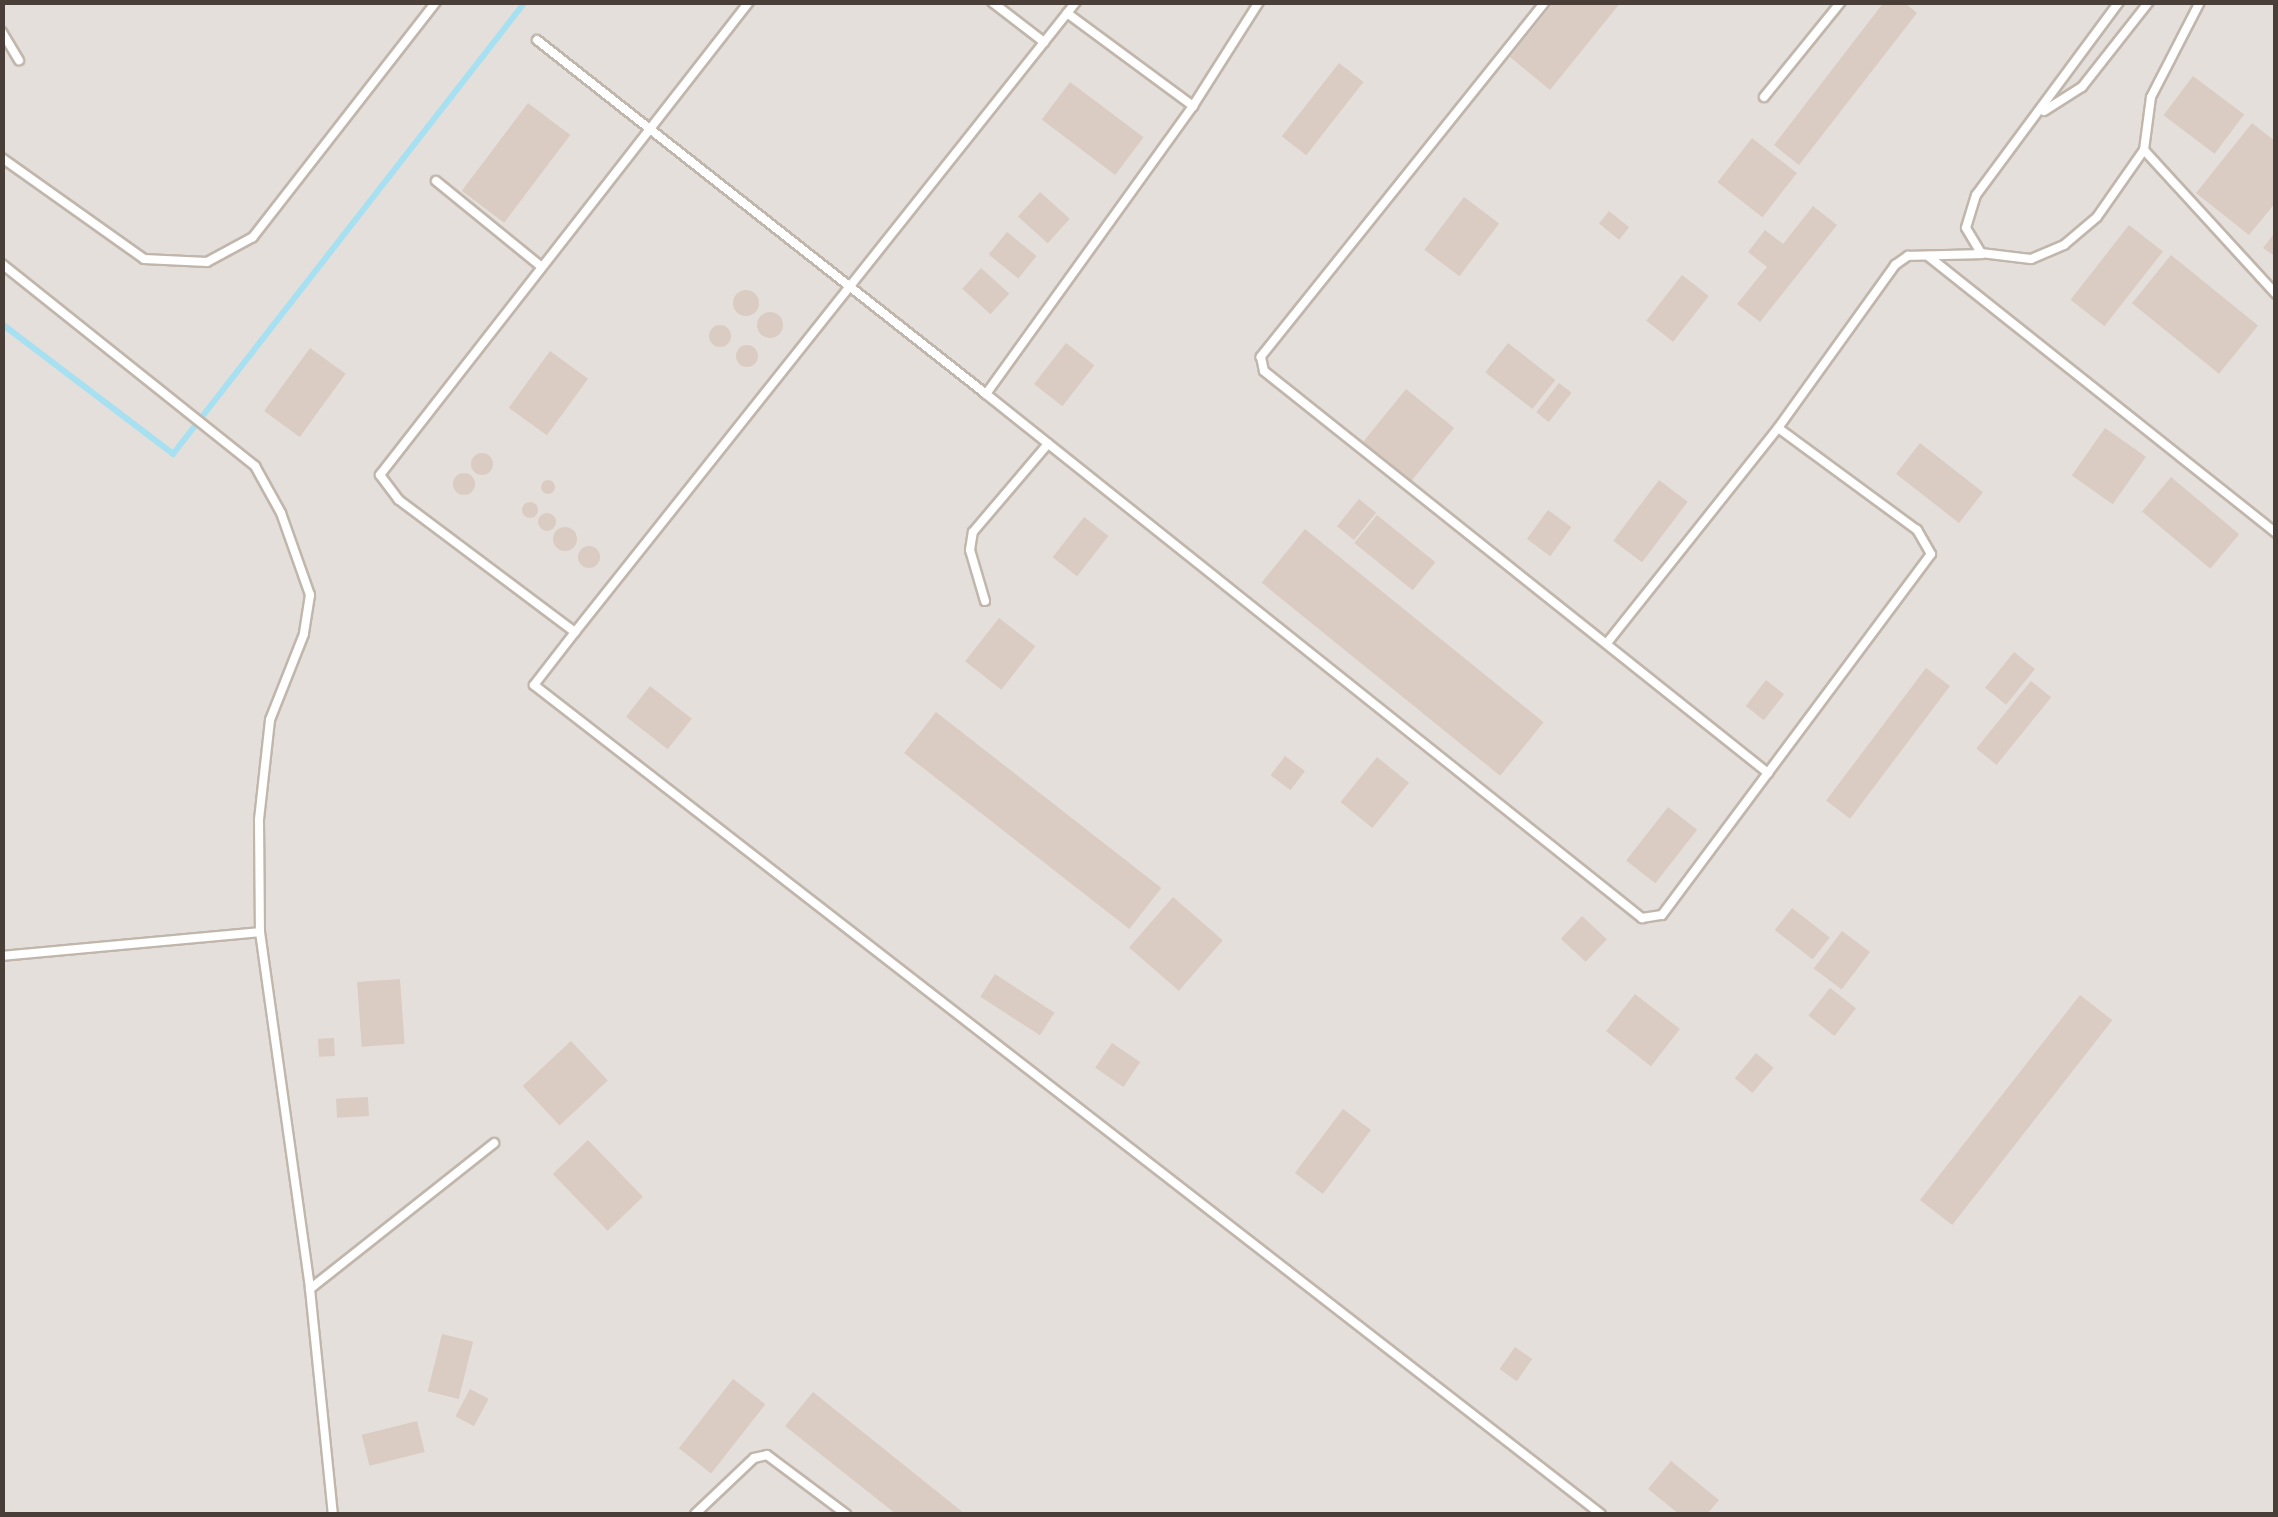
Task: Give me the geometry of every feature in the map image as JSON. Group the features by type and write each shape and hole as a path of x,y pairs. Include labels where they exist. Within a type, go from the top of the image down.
{"lane":[{"path":"2,158 144,259 207,262 253,237 436,2"},
{"path":"575,632 399,500 380,475 749,2"},
{"path":"992,2 1044,42"},
{"path":"1076,2 534,685 1601,1514"},
{"path":"986,394 1193,106 1259,2"},
{"path":"1545,2 1262,356 1273,382 1768,773"},
{"path":"1764,97 1841,2"},
{"path":"1985,254 1966,228 1976,195 2044,111 2058,82 2120,2"},
{"path":"2044,111 2082,87 2148,2"},
{"path":"1607,643 1778,428 1895,266 1908,256 1985,254 2031,259 2064,245 2097,218 2144,150 2151,98 2200,2"},
{"path":"1067,13 1193,106"},
{"path":"2,32 19,60"},
{"path":"538,40 1642,918 1662,915 1931,554 1917,530 1778,428"},
{"path":"2144,150 2276,294"},
{"path":"436,180 542,266"},
{"path":"1928,256 2276,534"},
{"path":"2,264 255,466 281,513 310,595 304,634 270,720 258,820 260,932 310,1289 333,1514"},
{"path":"985,601 970,550 973,532 1048,444"},
{"path":"2,956 260,932"},
{"path":"310,1289 494,1143"},
{"path":"695,1514 754,1458 768,1455 846,1514"}],"shaded area":[{"path":"3,3 2275,3 2275,1514 3,1514"}],"building":[{"path":"1554,2 1621,2 1550,90 1510,57"},
{"path":"1884,2 1904,2 1917,13 1799,165 1774,145"},
{"path":"1339,63 1363,82 1306,155 1282,136"},
{"path":"2193,76 2244,115 2215,154 2164,115"},
{"path":"1070,82 1143,137 1115,175 1042,120"},
{"path":"528,103 570,135 504,223 462,191"},
{"path":"2252,123 2276,142 2276,202 2249,235 2196,193"},
{"path":"1752,138 1797,173 1762,217 1718,182"},
{"path":"1040,192 1070,219 1048,243 1018,217"},
{"path":"1464,197 1499,223 1459,276 1424,250"},
{"path":"1813,206 1837,225 1760,322 1737,304 1767,267 1748,252 1765,230 1783,244"},
{"path":"1609,211 1629,227 1619,240 1599,223"},
{"path":"2129,225 2163,251 2104,326 2071,300"},
{"path":"2276,231 2276,257 2263,248"},
{"path":"1007,232 1037,256 1018,278 989,255"},
{"path":"2171,255 2258,325 2219,374 2132,303"},
{"path":"981,268 1009,293 991,314 962,289"},
{"path":"1682,275 1709,296 1673,342 1646,321"},
{"path":"746,290 755,294 759,303 755,312 746,316 737,312 733,303 737,294"},
{"path":"770,312 779,316 783,325 779,334 770,338 761,334 757,325 761,316"},
{"path":"716,325 724,325 731,336 724,347 716,347 709,340 709,332"},
{"path":"1066,343 1094,365 1062,406 1034,384"},
{"path":"1508,343 1555,380 1533,409 1485,372"},
{"path":"743,345 751,345 758,356 751,367 743,367 736,360 736,352"},
{"path":"310,348 346,374 300,437 264,411"},
{"path":"550,351 588,379 547,435 509,408"},
{"path":"1559,383 1572,393 1549,422 1536,412"},
{"path":"1406,389 1454,428 1408,485 1360,446"},
{"path":"2105,428 2146,457 2113,504 2072,476"},
{"path":"1920,443 1983,492 1959,523 1896,474"},
{"path":"478,453 486,453 493,464 486,475 478,475 471,468 471,460"},
{"path":"464,473 472,476 472,492 464,495 456,492 453,484 456,476"},
{"path":"2171,477 2239,534 2210,569 2142,511"},
{"path":"548,480 555,487 548,494 541,487"},
{"path":"1659,480 1688,502 1642,562 1613,541"},
{"path":"1359,499 1376,513 1354,540 1337,526"},
{"path":"530,502 538,510 530,518 522,510"},
{"path":"1548,510 1571,527 1550,556 1527,539"},
{"path":"547,513 556,522 547,531 538,522"},
{"path":"1377,515 1435,562 1413,590 1354,543"},
{"path":"1084,517 1108,536 1077,576 1053,557"},
{"path":"565,527 577,539 565,551 553,539"},
{"path":"1305,529 1544,722 1500,776 1262,583"},
{"path":"589,546 597,549 597,565 589,568 581,565 578,557 581,549"},
{"path":"999,618 1035,646 1001,690 965,661"},
{"path":"2014,652 2035,669 2006,705 1985,688"},
{"path":"1926,668 1950,686 1850,819 1826,801"},
{"path":"1766,680 1784,694 1764,720 1746,706"},
{"path":"2031,681 2051,697 1996,765 1976,749"},
{"path":"650,686 692,719 668,749 626,717"},
{"path":"936,712 1161,888 1129,929 904,753"},
{"path":"1285,756 1305,771 1291,790 1271,775"},
{"path":"1377,757 1409,783 1372,828 1340,802"},
{"path":"1668,807 1697,830 1655,883 1626,861"},
{"path":"1173,897 1223,940 1179,991 1129,948"},
{"path":"1792,908 1830,938 1813,960 1775,930"},
{"path":"1582,916 1607,939 1586,962 1561,939"},
{"path":"1842,931 1870,952 1842,990 1814,969"},
{"path":"995,974 1055,1013 1040,1035 980,997"},
{"path":"400,979 405,1044 362,1047 357,982"},
{"path":"1830,988 1856,1008 1834,1036 1808,1016"},
{"path":"1635,994 1680,1029 1651,1066 1606,1031"},
{"path":"2080,995 2112,1020 1952,1225 1920,1200"},
{"path":"334,1038 335,1056 319,1057 318,1039"},
{"path":"571,1041 608,1080 560,1126 523,1086"},
{"path":"1112,1043 1140,1062 1123,1087 1095,1068"},
{"path":"1756,1053 1774,1068 1752,1093 1735,1078"},
{"path":"368,1097 369,1116 337,1118 336,1099"},
{"path":"1343,1109 1371,1130 1323,1194 1295,1173"},
{"path":"588,1140 643,1197 608,1231 553,1174"},
{"path":"442,1334 473,1342 459,1399 428,1391"},
{"path":"1515,1347 1532,1359 1517,1381 1500,1369"},
{"path":"733,1379 765,1404 711,1474 679,1448"},
{"path":"470,1389 489,1399 474,1426 455,1416"},
{"path":"813,1392 965,1514 896,1514 785,1426"},
{"path":"417,1421 425,1452 369,1466 362,1435"},
{"path":"1671,1461 1719,1500 1707,1514 1679,1514 1648,1489"}],"waterway":[{"path":"2,324 173,454 525,2"}]}
